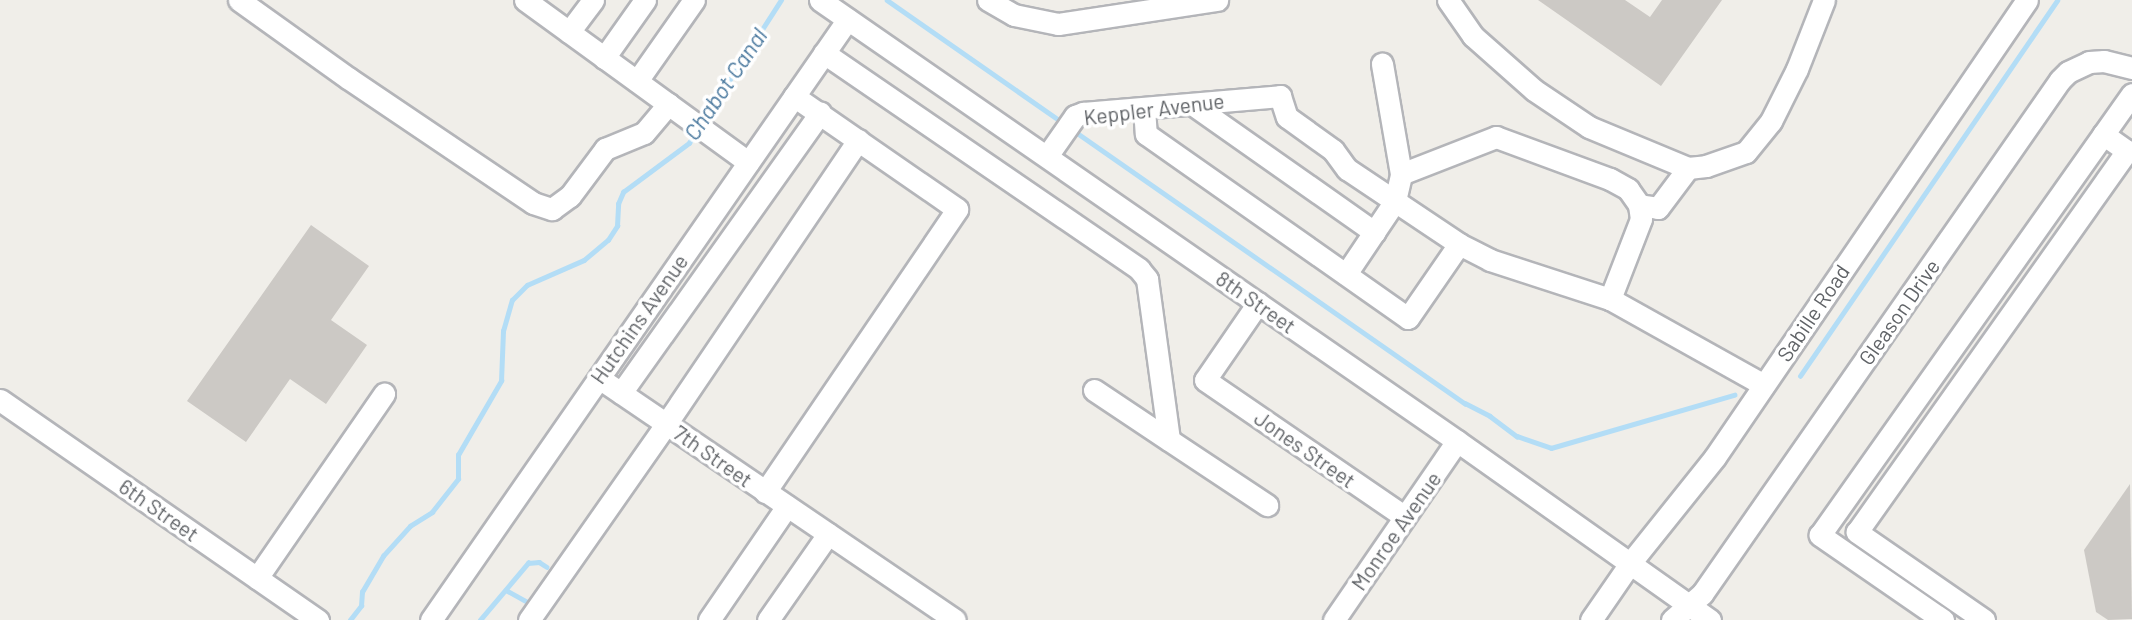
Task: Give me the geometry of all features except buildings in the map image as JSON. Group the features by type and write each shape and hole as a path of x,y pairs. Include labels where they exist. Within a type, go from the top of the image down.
{"street":[{"path":"239,0 348,78 524,197 552,209 570,196 605,149 644,133 675,109"},
{"path":"569,32 593,0"},
{"path":"604,58 645,0"},
{"path":"637,81 694,0"},
{"name":"8th Street","path":"821,0 1631,562 1710,620"},
{"path":"988,0 1014,15 1058,24 1217,0"},
{"path":"1447,0 1473,36 1534,90 1589,127 1688,167 1706,166 1746,152 1772,121 1824,0"},
{"name":"Sabille Road","path":"1591,620 1631,562 1715,457 2027,0"},
{"path":"533,2 569,32 748,162"},
{"name":"Hutchins Avenue","path":"431,620 848,19"},
{"path":"824,53 1139,269 1147,279 1169,440"},
{"name":"Gleason Drive","path":"1672,620 1702,594 2060,80 2068,72 2089,62 2104,61 2132,68"},
{"path":"1346,274 1395,201 1401,174 1382,64"},
{"path":"1943,620 1820,535 2132,93"},
{"path":"765,492 957,209 794,96"},
{"name":"Keppler Avenue","path":"1046,156 1068,127 1083,113 1280,96 1287,117 1333,150 1347,169 1395,201"},
{"path":"1192,104 1374,232"},
{"path":"1144,108 1146,134 1408,318 1459,244"},
{"path":"621,393 820,113"},
{"path":"1984,620 1857,531 2129,147 2103,134"},
{"path":"1401,174 1496,136 1610,179 1628,189 1639,205 1641,219 1610,299"},
{"path":"529,620 666,424 858,140"},
{"path":"1639,205 1658,208 1688,167"},
{"path":"1395,201 1459,244 1490,260 1610,299 1764,385"},
{"name":"Jones Street","path":"1258,303 1205,380 1405,517"},
{"name":"7th Street","path":"599,378 954,620"},
{"path":"1094,390 1267,505"},
{"path":"257,578 384,394"},
{"name":"6th Street","path":"0,400 318,620"},
{"name":"Monroe Avenue","path":"1334,620 1457,441"},
{"path":"709,620 787,506"},
{"path":"768,620 828,534"}],"waterway":[{"name":"Chabot Canal","path":"702,123 781,0"},
{"path":"887,0 1063,123"},
{"path":"1800,376 2057,0"},
{"path":"1073,130 1465,403 1490,416 1517,436 1551,448 1734,395"},
{"name":"Chabot Canal","path":"350,620 361,606 362,592 383,556 410,526 432,512 458,479 458,455 501,381 503,331 512,300 527,285 584,260 608,240 617,226 618,204 623,192 689,143 695,133"},
{"path":"480,620 528,563 539,562 547,567"},
{"path":"506,590 528,602"}]}
